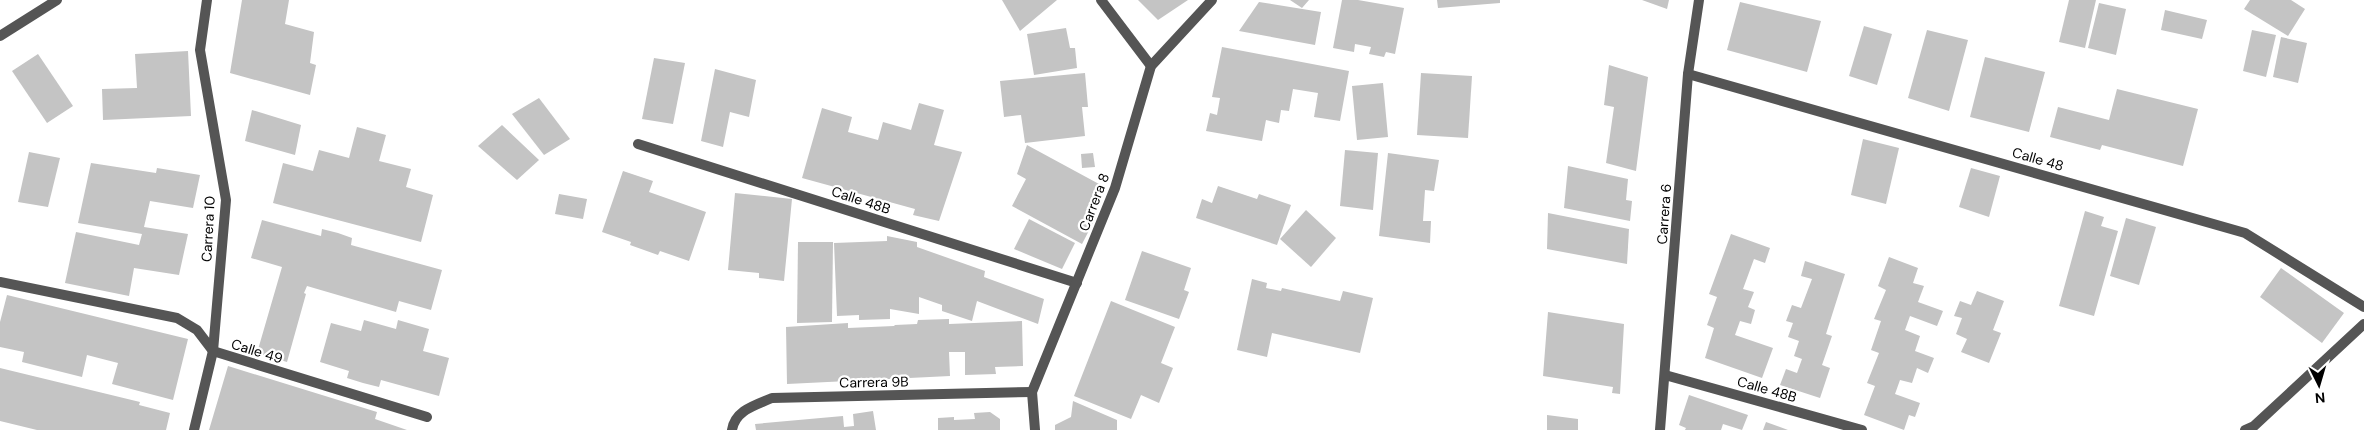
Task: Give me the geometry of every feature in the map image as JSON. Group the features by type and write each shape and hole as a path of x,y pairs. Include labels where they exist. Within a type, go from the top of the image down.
{"street":[{"path":"0,36 57,0"},
{"name":"Carrera 10","path":"194,430 213,352 226,200 200,50 207,0"},
{"path":"1101,0 1151,66"},
{"name":"Carrera 8","path":"1035,430 1032,392 1115,188 1151,66 1212,0"},
{"name":"Carrera 6","path":"1660,430 1688,74 1699,0"},
{"name":"Calle 48","path":"1688,74 2245,233 2364,307"},
{"name":"Calle 48B","path":"638,144 1077,283"},
{"name":"Calle 49","path":"0,282 177,318 197,330 213,352 427,417"},
{"path":"2245,430 2254,426 2364,324"},
{"name":"Calle 48B","path":"1665,375 1862,430"},
{"name":"Carrera 9B","path":"732,430 733,425 744,410 772,398 1032,392"}],"building":[{"path":"242,0 289,0 285,24 314,32 310,63 316,65 310,95 230,73"},
{"path":"1002,0 1057,0 1020,31"},
{"path":"1138,0 1188,0 1158,20"},
{"path":"1290,0 1309,0 1302,8"},
{"path":"1342,0 1358,0 1404,8 1395,54 1386,52 1384,57 1369,54 1371,47 1355,44 1354,52 1333,48"},
{"path":"1437,0 1500,0 1500,3 1438,8"},
{"path":"1642,0 1669,0 1667,9"},
{"path":"2069,0 2096,0 2085,48 2059,42"},
{"path":"2250,0 2291,0 2305,9 2288,36 2244,9"},
{"path":"1259,2 1321,12 1315,45 1239,31"},
{"path":"1740,2 1821,21 1807,72 1727,50"},
{"path":"2099,3 2126,9 2116,55 2088,48"},
{"path":"2165,10 2207,20 2202,39 2161,30"},
{"path":"1864,26 1892,34 1877,85 1849,76"},
{"path":"1066,28 1070,48 1075,48 1077,68 1034,75 1027,34"},
{"path":"1927,30 1968,40 1949,111 1908,98"},
{"path":"2252,30 2276,35 2266,77 2243,71"},
{"path":"2281,37 2307,43 2298,83 2273,77"},
{"path":"1222,47 1349,71 1340,121 1314,117 1318,93 1293,89 1289,111 1281,110 1279,123 1266,120 1262,141 1206,131 1210,113 1217,115 1220,98 1212,97"},
{"path":"188,51 191,116 103,120 102,89 137,88 135,54"},
{"path":"38,54 73,106 47,123 12,71"},
{"path":"1985,57 2045,72 2029,132 1970,117"},
{"path":"654,58 685,63 673,124 642,119"},
{"path":"1609,65 1648,77 1636,171 1606,163 1614,107 1604,105"},
{"path":"715,69 756,80 749,117 730,112 723,147 701,141"},
{"path":"1085,73 1088,107 1082,107 1085,136 1025,143 1021,115 1004,117 1000,81"},
{"path":"1421,73 1472,76 1468,138 1417,135"},
{"path":"1383,83 1388,137 1357,140 1352,86"},
{"path":"2117,89 2198,109 2183,166 2102,145 2100,150 2050,137 2058,107 2109,120"},
{"path":"539,98 570,139 544,155 512,114"},
{"path":"919,103 944,110 934,145 962,152 939,221 913,215 915,209 802,178 822,108 852,117 848,132 878,140 883,122 911,130"},
{"path":"252,110 301,125 295,155 245,141"},
{"path":"502,125 539,160 517,180 478,146"},
{"path":"357,127 386,135 379,161 411,169 406,187 433,195 421,242 273,203 283,163 313,171 319,150 349,158"},
{"path":"1863,139 1899,148 1886,204 1851,195"},
{"path":"1027,145 1099,184 1091,214 1096,217 1082,244 1012,206 1026,179 1017,174"},
{"path":"1345,150 1378,153 1373,210 1340,206"},
{"path":"29,152 60,158 48,207 18,202"},
{"path":"1093,153 1095,167 1082,168 1081,154"},
{"path":"1388,153 1439,160 1434,191 1425,190 1423,221 1431,221 1430,243 1379,236"},
{"path":"91,163 156,173 157,168 200,175 193,208 150,201 144,227 188,234 179,275 134,268 129,296 65,283 76,232 139,245 142,234 78,223"},
{"path":"1568,166 1628,179 1626,200 1632,201 1630,221 1564,208"},
{"path":"1971,168 2000,176 1989,217 1959,207"},
{"path":"623,171 653,181 649,192 706,212 689,261 660,251 658,255 630,245 631,242 602,232"},
{"path":"1218,186 1257,199 1259,194 1291,205 1277,245 1196,218 1202,199 1212,203"},
{"path":"735,193 792,199 784,281 759,278 759,273 728,270"},
{"path":"559,194 587,199 583,219 555,214"},
{"path":"1306,210 1336,238 1311,267 1280,239"},
{"path":"2085,211 2104,217 2101,226 2118,231 2094,316 2059,306"},
{"path":"1548,213 1629,229 1627,264 1547,249"},
{"path":"2126,218 2156,227 2139,285 2110,276"},
{"path":"1029,219 1075,243 1062,269 1014,249"},
{"path":"262,220 321,236 322,229 338,233 352,238 351,245 442,270 431,310 399,301 396,312 307,286 287,362 257,353 282,267 251,258"},
{"path":"1731,234 1770,248 1765,263 1754,259 1743,289 1754,292 1748,307 1755,310 1751,324 1740,321 1735,335 1773,348 1762,378 1705,358 1714,328 1707,325 1717,297 1709,294"},
{"path":"887,236 917,242 917,247 985,271 984,277 1044,299 1038,324 977,301 972,321 942,311 942,305 919,297 919,314 890,309 890,319 859,320 859,315 837,316 834,243 887,241"},
{"path":"798,242 833,242 832,322 797,323"},
{"path":"1142,251 1191,268 1184,290 1189,292 1179,319 1125,300"},
{"path":"1889,257 1918,268 1913,283 1924,286 1918,302 1943,311 1937,326 1910,316 1905,330 1920,336 1915,351 1934,358 1928,373 1917,368 1912,383 1900,380 1895,394 1920,403 1915,417 1909,415 1904,430 1864,415 1875,386 1867,383 1879,353 1871,350 1881,321 1874,319 1886,290 1878,286"},
{"path":"1805,261 1845,274 1826,334 1832,336 1822,365 1830,368 1820,398 1780,385 1786,369 1797,373 1802,359 1794,356 1799,341 1788,337 1793,323 1786,321 1792,305 1801,308 1812,279 1801,276"},
{"path":"2281,268 2344,313 2322,343 2260,297"},
{"path":"1252,279 1267,283 1266,288 1281,291 1282,288 1340,301 1343,291 1373,298 1360,353 1272,333 1267,357 1237,350"},
{"path":"1977,291 2004,301 1993,330 2001,333 1989,363 1961,352 1967,339 1956,334 1962,318 1954,316 1960,301 1971,305"},
{"path":"7,295 188,339 173,400 112,384 118,363 87,355 82,377 22,362 24,352 0,347 0,322"},
{"path":"1111,301 1175,327 1161,363 1173,368 1159,403 1141,395 1131,419 1074,396"},
{"path":"1548,312 1624,324 1620,394 1612,393 1613,387 1543,376"},
{"path":"949,319 949,324 1022,321 1023,366 995,367 996,374 965,375 965,352 949,352 950,376 787,384 786,327 848,323 848,328 894,326 917,324 918,320"},
{"path":"364,320 396,329 398,320 429,329 423,351 449,358 439,396 381,380 379,387 363,383 347,378 349,371 320,362 331,323 361,331"},
{"path":"228,366 377,412 375,419 407,430 209,430"},
{"path":"0,368 140,402 139,405 170,413 166,430 37,430 0,421"},
{"path":"1689,395 1748,415 1742,430 1723,424 1721,430 1685,430 1686,428 1679,425"},
{"path":"1073,401 1117,420 1117,430 1055,430 1055,425 1071,417"},
{"path":"873,411 876,430 756,430 755,424 843,416 844,427 854,426 853,414"},
{"path":"990,412 1000,419 1000,430 938,430 938,418 954,417 954,420 975,419 974,413"},
{"path":"1547,415 1578,419 1578,430 1547,430"},
{"path":"1766,422 1788,430 1763,430"}]}
